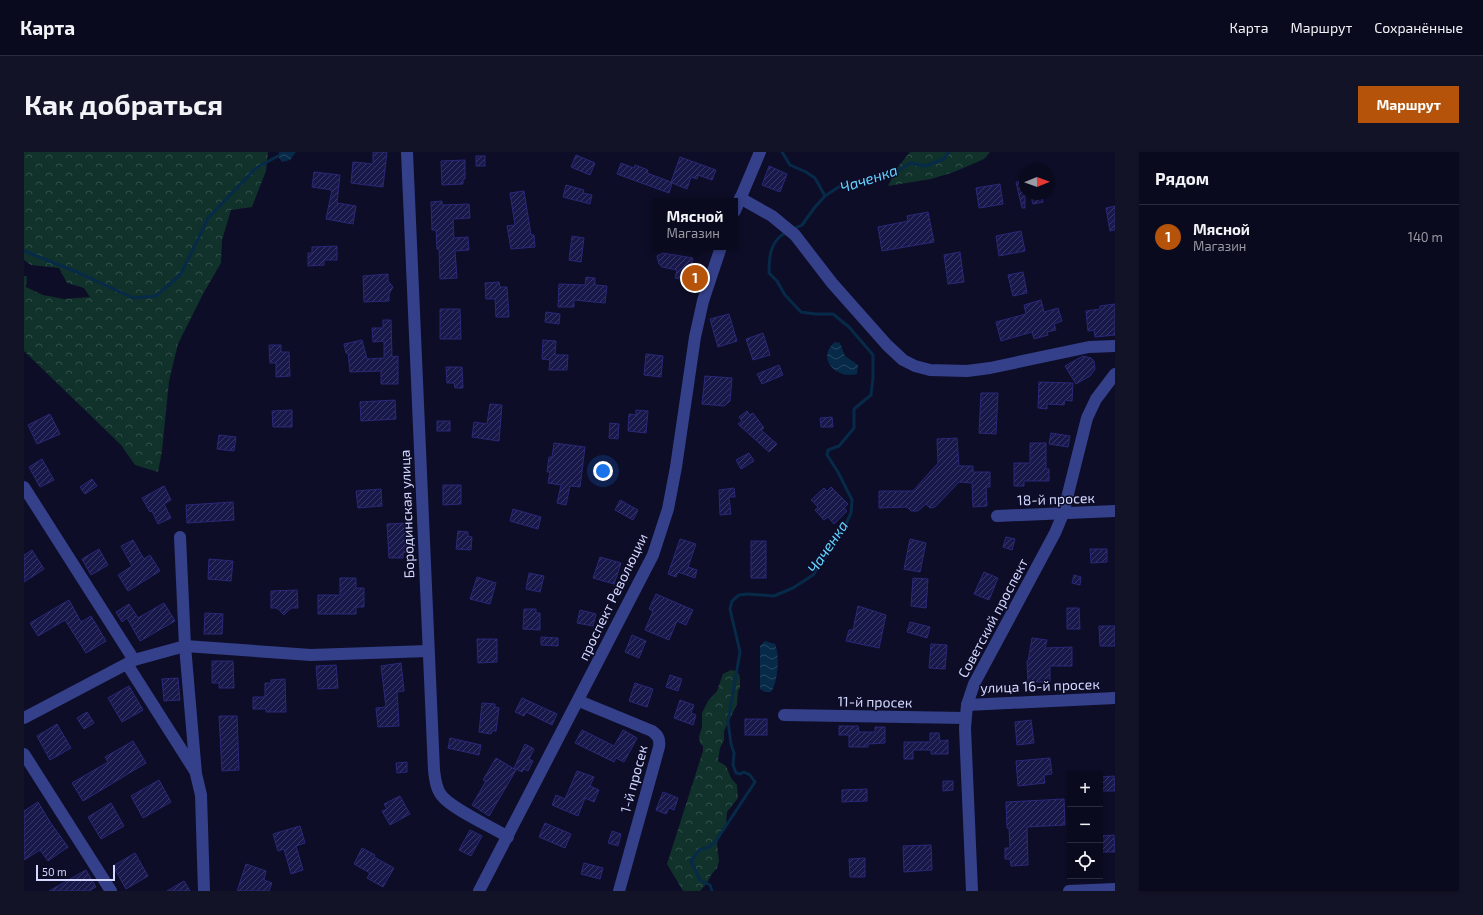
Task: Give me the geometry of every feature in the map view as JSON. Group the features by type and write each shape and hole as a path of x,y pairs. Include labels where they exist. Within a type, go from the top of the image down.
{"street":[{"name":"Бородинская улица","path":"407,152 428,651 436,784 441,796 450,804 508,836"},
{"path":"738,203 760,152"},
{"path":"740,198 781,222 795,235 832,282 887,345 902,360 915,366 930,370 967,371 990,368 1089,348 1115,346"},
{"name":"проспект Революции","path":"480,891 653,555 668,509 702,301 720,250"},
{"name":"Советский проспект","path":"972,891 965,718 967,704 974,684 1055,534 1063,514 1087,418 1096,399 1115,374"},
{"path":"24,487 131,662 196,774"},
{"name":"18-й просек","path":"998,516 1115,511"},
{"path":"180,537 185,646 196,774 201,795 204,891"},
{"path":"24,718 131,662 185,646 310,655 428,651"},
{"name":"улица 16-й просек","path":"967,704 1115,698"},
{"name":"1-й просек","path":"579,701 652,731 660,740 619,891"},
{"name":"11-й просек","path":"784,715 965,718"},
{"path":"24,754 111,891"},
{"path":"1069,891 1115,889"}],"green space":[{"path":"24,152 268,152 266,171 252,207 231,210 222,240 221,263 203,294 178,344 169,381 162,451 158,472 135,465 121,445 24,351 24,276 27,276 26,287 43,295 64,299 90,297 84,288 67,283 59,268 31,265 24,260"},
{"path":"910,152 990,152 984,159 954,172 931,179 888,186 897,168"},
{"path":"731,670 736,671 739,674 740,688 738,691 737,704 724,731 724,740 720,748 718,761 726,766 731,778 737,785 738,798 727,812 726,825 718,840 719,861 717,868 700,891 683,891 667,864 703,751 703,746 700,743 699,737 702,727 702,713 708,701 717,691 723,674"}],"water":[{"path":"279,152 296,152 290,160 282,162 278,156"},
{"path":"835,342 840,343 845,356 858,365 857,374 842,374 831,366 827,355 829,348"},
{"path":"765,641 775,644 777,649 777,675 771,692 765,692 760,689 760,646"}],"building":[{"path":"373,152 387,152 383,187 351,183 353,162 373,164"},
{"path":"576,155 595,163 590,175 571,167"},
{"path":"476,156 485,156 485,166 476,166"},
{"path":"680,157 716,170 712,180 698,175 697,179 691,177 687,189 672,183 669,193 617,174 621,163 634,168 635,165 648,170 647,173 671,182"},
{"path":"465,160 465,179 463,179 463,184 442,185 441,161"},
{"path":"769,166 787,174 780,192 762,185"},
{"path":"314,172 340,175 337,203 356,206 353,224 326,219 332,190 312,187"},
{"path":"1019,181 1019,195 1016,182"},
{"path":"1000,184 1003,204 979,208 976,188"},
{"path":"566,185 584,190 583,193 592,195 590,204 563,197"},
{"path":"524,191 531,235 534,235 535,247 511,249 507,226 515,225 510,193"},
{"path":"1020,200 1025,200 1025,208 1022,208"},
{"path":"1032,200 1042,200 1043,202 1033,204"},
{"path":"442,201 442,205 469,204 470,218 453,219 454,238 468,237 469,250 455,251 457,278 440,279 439,249 437,249 436,230 432,230 431,202"},
{"path":"1115,206 1115,230 1110,231 1106,208"},
{"path":"928,212 934,242 882,251 878,227 908,221 907,216"},
{"path":"1021,231 1025,251 999,256 996,236"},
{"path":"572,236 584,238 581,262 569,260"},
{"path":"337,246 337,260 324,260 324,265 308,266 308,253 312,253 312,247"},
{"path":"960,252 964,282 948,284 944,255"},
{"path":"663,253 693,258 691,267 701,269 697,288 689,287 690,281 675,278 677,270 662,267 659,264 657,256"},
{"path":"1023,272 1027,293 1013,296 1008,275"},
{"path":"388,274 388,281 393,287 389,294 389,301 364,302 363,276"},
{"path":"586,277 595,278 595,285 607,286 605,303 574,300 574,307 558,307 559,284 585,285"},
{"path":"499,282 500,287 507,287 509,317 496,317 495,299 486,299 485,283"},
{"path":"1041,300 1044,312 1058,308 1062,321 1054,324 1056,330 1047,332 1048,335 1034,339 1032,332 1001,341 996,322 1026,314 1024,305"},
{"path":"1115,304 1115,335 1095,337 1094,330 1088,331 1086,311 1100,309 1100,306"},
{"path":"440,309 460,309 461,339 440,339"},
{"path":"546,312 560,314 559,324 545,322"},
{"path":"729,314 737,341 718,347 710,319"},
{"path":"383,320 391,320 392,357 398,356 398,384 381,384 381,371 350,372 348,353 346,353 344,344 362,340 367,359 384,358 384,341 373,342 372,328 383,328"},
{"path":"763,333 770,355 753,360 746,339"},
{"path":"543,340 556,341 555,355 568,355 567,370 549,370 550,360 542,359"},
{"path":"269,345 281,345 281,352 289,352 290,376 276,377 276,363 270,363"},
{"path":"646,354 663,356 661,377 644,375"},
{"path":"1083,356 1091,358 1094,361 1095,369 1090,376 1076,384 1065,366"},
{"path":"779,365 783,375 762,384 757,374"},
{"path":"446,367 462,367 463,388 455,388 454,383 447,383"},
{"path":"705,376 732,378 730,401 724,406 702,404"},
{"path":"1039,382 1073,383 1072,401 1065,400 1064,405 1047,404 1047,409 1038,408"},
{"path":"981,393 998,393 996,434 979,433"},
{"path":"395,400 396,419 361,421 360,402"},
{"path":"490,404 502,405 499,441 472,437 474,422 487,424"},
{"path":"292,410 292,427 273,427 272,411"},
{"path":"636,410 648,411 646,433 628,431 629,414 636,415"},
{"path":"747,411 750,415 753,413 764,428 761,430 777,444 769,452 738,424 742,421 739,417"},
{"path":"50,414 60,434 37,444 28,425"},
{"path":"832,417 833,427 821,427 820,418"},
{"path":"437,421 450,421 450,431 437,431"},
{"path":"610,423 619,424 618,439 609,438"},
{"path":"1051,433 1070,436 1068,447 1049,444"},
{"path":"219,435 236,437 234,451 217,449"},
{"path":"957,438 959,466 973,466 973,472 990,472 990,487 986,487 987,506 973,507 972,483 959,482 935,507 930,508 926,504 918,511 911,511 907,507 879,508 879,491 913,491 938,463 937,439"},
{"path":"554,443 585,447 580,487 570,486 566,505 557,503 561,485 548,483 550,472 547,472 549,457 552,457"},
{"path":"1030,443 1046,443 1046,469 1049,469 1049,481 1024,481 1024,486 1014,486 1014,463 1030,463"},
{"path":"749,453 754,461 741,469 736,460"},
{"path":"42,459 54,480 40,487 29,467"},
{"path":"92,479 97,486 85,494 80,487"},
{"path":"443,485 461,485 461,504 443,505"},
{"path":"164,486 171,500 164,504 171,518 158,524 152,511 150,512 142,498"},
{"path":"831,487 848,504 844,508 847,511 834,524 828,517 824,520 815,510 818,507 811,500 824,488 827,491"},
{"path":"734,488 735,497 729,497 731,514 720,515 719,490"},
{"path":"381,489 382,506 358,508 356,491"},
{"path":"620,500 638,510 633,520 615,510"},
{"path":"233,502 234,520 187,523 186,505"},
{"path":"513,509 541,517 538,529 510,521"},
{"path":"406,523 407,552 403,553 403,558 389,558 387,524"},
{"path":"458,531 468,532 468,536 472,537 471,550 456,549"},
{"path":"1006,537 1015,539 1012,550 1003,547"},
{"path":"680,539 696,544 688,567 697,570 695,578 678,572 676,577 668,574"},
{"path":"910,539 926,543 920,572 904,569"},
{"path":"133,540 144,559 150,555 160,571 128,591 118,575 132,566 121,546"},
{"path":"751,541 766,541 766,578 751,578"},
{"path":"99,549 108,565 91,575 82,559"},
{"path":"1090,549 1107,549 1107,562 1091,563"},
{"path":"32,550 44,569 24,582 24,555"},
{"path":"600,557 621,563 614,584 593,578"},
{"path":"209,559 233,561 231,581 208,579"},
{"path":"984,572 998,578 989,600 974,594"},
{"path":"529,573 544,576 540,592 526,589"},
{"path":"1074,575 1081,577 1080,585 1072,583"},
{"path":"477,577 496,583 490,604 470,599"},
{"path":"340,578 356,578 356,588 364,588 364,607 356,607 356,614 318,614 318,595 340,595"},
{"path":"913,578 928,579 926,608 911,606"},
{"path":"297,590 298,608 291,608 284,615 277,608 271,608 271,591"},
{"path":"656,594 693,610 686,625 677,621 669,640 645,630 653,611 649,609"},
{"path":"69,600 81,622 91,616 106,641 86,653 65,620 38,636 30,623"},
{"path":"164,603 175,621 140,641 127,618 122,622 116,612 129,604 138,618"},
{"path":"858,606 886,615 879,648 846,641 849,630 853,630"},
{"path":"1067,608 1079,608 1080,629 1067,629"},
{"path":"524,609 536,609 536,613 540,613 540,630 523,629"},
{"path":"580,610 596,614 593,626 577,623"},
{"path":"205,613 223,614 222,634 204,634"},
{"path":"910,622 930,627 927,638 907,632"},
{"path":"1099,626 1115,626 1115,646 1100,646"},
{"path":"632,635 646,641 639,658 625,652"},
{"path":"541,637 558,638 558,646 541,645"},
{"path":"1032,638 1047,640 1045,648 1072,647 1072,666 1050,666 1050,682 1028,682 1027,661"},
{"path":"477,639 497,639 497,662 478,663"},
{"path":"931,644 947,645 945,669 929,668"},
{"path":"212,661 233,661 234,688 219,688 219,683 212,683"},
{"path":"401,663 404,691 397,692 399,726 378,727 376,708 386,707 381,666"},
{"path":"336,665 338,688 318,689 316,666"},
{"path":"670,675 682,679 678,691 666,687"},
{"path":"178,678 180,700 164,701 162,679"},
{"path":"285,679 286,712 266,712 266,709 253,709 253,697 265,697 265,683 271,683 271,680"},
{"path":"635,683 653,689 647,707 629,701"},
{"path":"129,686 143,710 122,722 108,698"},
{"path":"522,698 557,714 552,725 526,712 524,716 515,712"},
{"path":"680,700 694,705 691,713 696,715 693,725 674,718"},
{"path":"482,703 495,704 495,707 499,708 496,731 492,731 491,734 479,732"},
{"path":"87,712 94,723 84,729 77,718"},
{"path":"219,716 237,716 239,770 222,771"},
{"path":"745,719 767,719 767,735 745,735"},
{"path":"1031,720 1034,743 1017,745 1015,722"},
{"path":"57,724 71,748 50,760 37,736"},
{"path":"839,726 858,726 859,732 875,732 875,727 885,727 885,743 868,744 868,747 849,747 849,735 839,735"},
{"path":"582,730 614,746 623,730 637,738 624,762 616,758 614,762 575,743"},
{"path":"930,733 939,733 940,741 948,740 948,754 931,754 931,750 913,750 913,759 904,759 904,742 930,742"},
{"path":"450,738 481,745 479,755 448,748"},
{"path":"133,741 146,763 83,801 72,783 108,762 105,757"},
{"path":"525,744 534,749 529,759 533,761 528,771 524,769 522,772 514,768"},
{"path":"496,758 516,770 489,816 472,805 486,781 483,780"},
{"path":"1050,758 1052,774 1044,775 1045,783 1018,786 1016,761"},
{"path":"407,762 407,772 397,773 396,763"},
{"path":"577,771 594,777 590,786 599,790 594,802 585,798 578,816 552,805 556,795 565,799"},
{"path":"1114,776 1115,791 1103,791 1103,777"},
{"path":"159,780 171,802 143,818 131,796"},
{"path":"943,781 953,781 953,790 943,791"},
{"path":"867,789 867,801 842,802 842,790"},
{"path":"663,792 678,798 674,810 669,808 666,814 656,810"},
{"path":"400,796 410,814 390,825 382,811 387,809 384,804"},
{"path":"1064,799 1065,825 1027,827 1028,865 1011,866 1010,859 1005,859 1005,848 1010,848 1009,828 1007,828 1006,802"},
{"path":"38,802 68,847 48,861 40,850 24,860 24,811"},
{"path":"111,803 124,826 101,839 88,817"},
{"path":"545,823 571,834 565,848 539,837"},
{"path":"300,826 305,843 296,846 303,870 291,874 284,849 278,851 273,834"},
{"path":"470,830 482,836 471,856 459,850"},
{"path":"612,831 621,834 618,846 608,843"},
{"path":"1114,835 1115,852 1103,852 1103,836"},
{"path":"931,845 932,870 904,872 903,846"},
{"path":"362,848 375,855 374,857 394,868 383,887 367,878 370,873 354,864"},
{"path":"135,853 148,876 126,889 113,866"},
{"path":"865,858 865,877 850,877 849,859"},
{"path":"584,863 603,868 600,879 581,874"},
{"path":"246,864 266,871 264,880 272,883 269,891 237,891"},
{"path":"86,870 96,887 89,891 49,891"},
{"path":"184,881 190,891 167,891"}],"waterway":[{"path":"782,152 790,165 815,178 825,196"},
{"name":"Чаченка","path":"793,229 802,225 825,196 843,184 893,174 910,163 925,166 944,159 949,152"},
{"path":"24,251 77,272 133,298 156,296 181,274 208,218 256,168 278,156"},
{"name":"Чаченка","path":"712,891 710,885 700,880 691,861 699,850 709,847 716,841 755,782 750,775 744,772 740,774 736,773 733,765 734,753 731,744 728,721 740,652 730,609 732,601 739,595 748,594 774,596 793,588 813,575 843,530 851,513 852,500 838,472 827,455 828,450 839,446 854,428 854,409 871,395 873,378 873,355 849,327 833,314 801,312 785,295 777,281 769,273 770,255 774,244 781,235 787,232"}],"place":[{"name":"Мясной","path":"695,278"}]}
